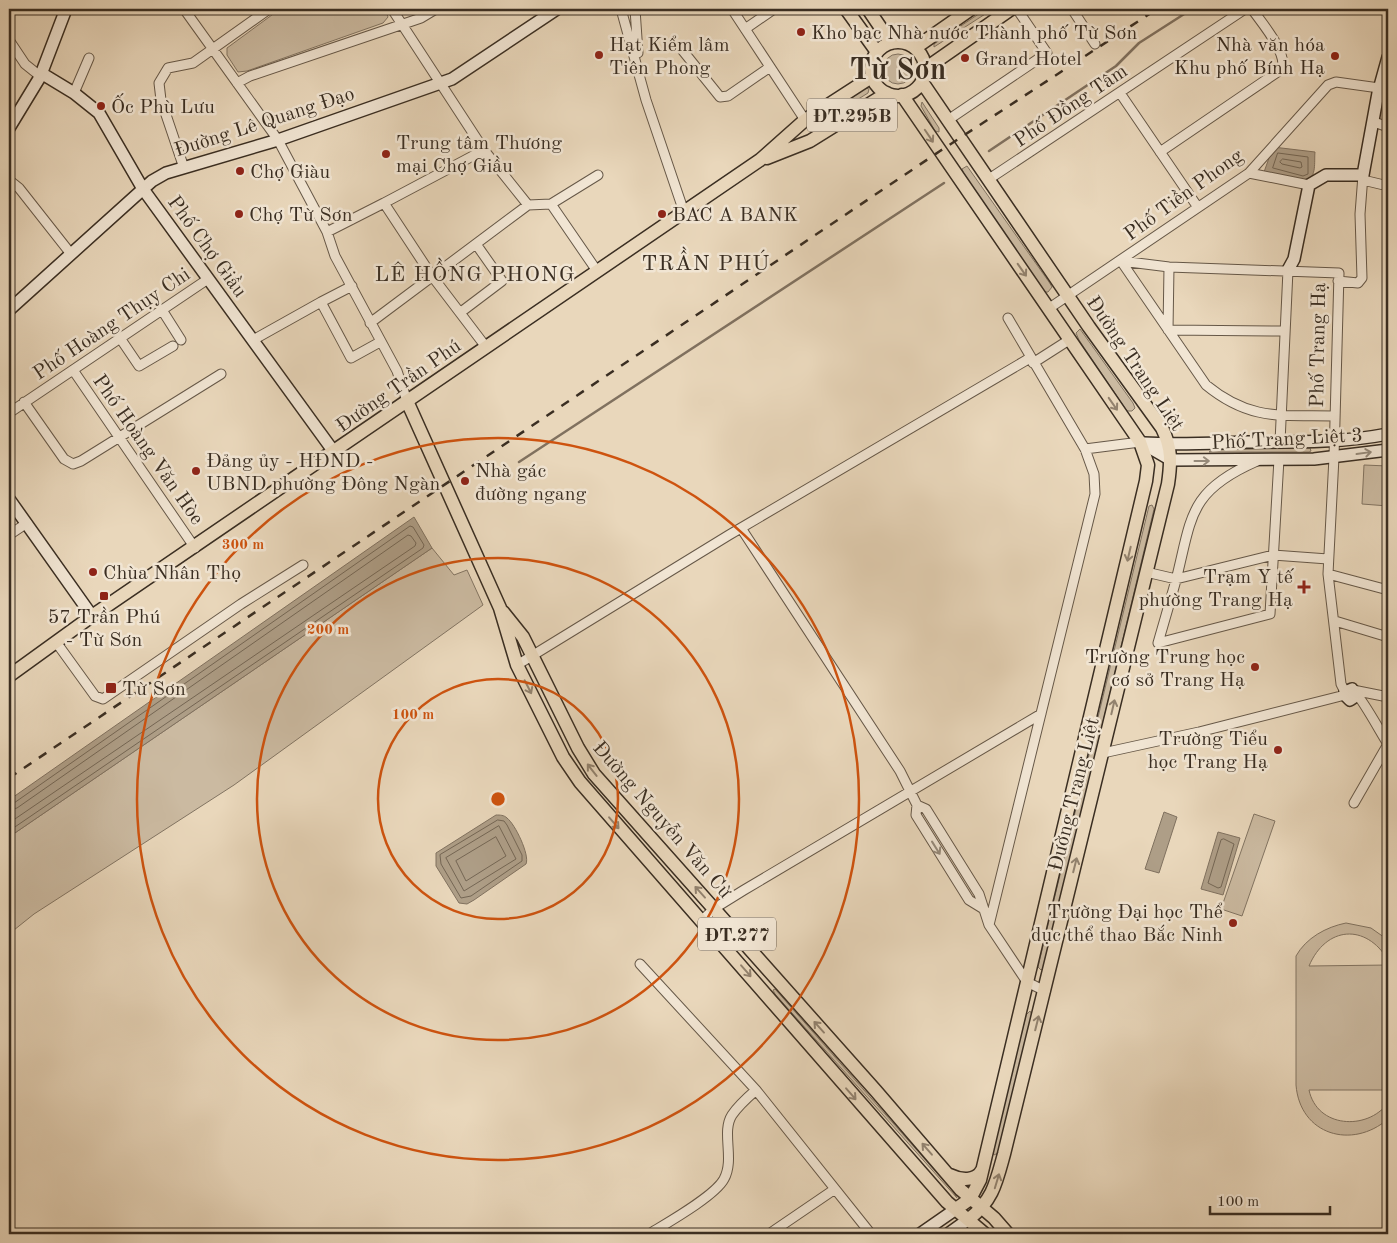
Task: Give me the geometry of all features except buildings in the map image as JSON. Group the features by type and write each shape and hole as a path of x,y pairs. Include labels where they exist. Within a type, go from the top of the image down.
{"main road":[{"name":"Đường Lê Quang Đạo","path":"9,310 143,189 166,173 278,140 416,90 441,83 477,64 557,9"},
{"path":"846,9 877,52"},
{"path":"868,9 891,43"},
{"path":"915,48 971,9"},
{"path":"924,75 924,59 915,48 904,43 891,43 877,52 872,62 872,76 878,86 887,93 902,95 914,91 924,75 1011,9"},
{"path":"9,128 41,74 62,10"},
{"path":"1309,185 1326,174 1363,178 1379,88 1388,57"},
{"name":"Phố Chợ Giầu","path":"41,74 74,94 99,113 143,189 334,452"},
{"name":"Đường Trang Liệt","path":"924,75 948,120 1162,428 1169,444 1171,460 1168,484 1004,1154 993,1193 982,1209 969,1219"},
{"name":"Đường Trần Phú","path":"9,676 92,616 195,548 486,346 760,160 805,120 872,76"},
{"name":"Đường Trần Phú","path":"760,160 799,147 887,93"},
{"name":"Đường Trang Liệt","path":"902,95 1140,442 1148,465 979,1185 970,1199 956,1209"},
{"path":"805,120 816,137"},
{"path":"791,133 799,147"},
{"name":"Phố Trang Hạ","path":"1288,270 1294,259 1309,185"},
{"name":"Đường Nguyễn Văn Cừ","path":"406,401 500,608 517,666 563,757 580,782 702,920 862,1107 948,1203 986,1234"},
{"name":"Phố Trang Liệt 3","path":"1140,442 1169,444 1334,441 1388,434"},
{"path":"1140,442 1171,460"},
{"name":"Phố Trang Liệt 3","path":"1171,460 1259,460 1334,457 1388,450"},
{"path":"9,500 92,616"},
{"name":"Đường Nguyễn Văn Cừ","path":"500,608 523,637 578,748 590,768 970,1199 1008,1234"},
{"path":"759,986 773,974"},
{"path":"950,1175 957,1178 973,1178 978,1176 982,1170"},
{"path":"920,1234 956,1209"},
{"path":"948,1234 969,1219"}],"street":[{"path":"184,9 278,140 327,232 335,256 402,381 406,401"},
{"path":"184,168 161,100 159,83 168,68 193,63 269,9"},
{"path":"392,9 484,150 528,204"},
{"path":"238,83 250,76 420,18 436,9"},
{"path":"621,9 646,100 684,212"},
{"path":"635,9 639,71"},
{"path":"732,9 805,120"},
{"path":"745,29 774,9"},
{"path":"948,120 1046,53 1017,9"},
{"path":"1072,9 1095,44"},
{"name":"Phố Đồng Tâm","path":"989,179 1245,9"},
{"path":"1160,152 1282,69 1284,62 1280,52 1252,9"},
{"path":"9,40 25,64 41,74"},
{"path":"679,46 720,97 728,96 770,67"},
{"path":"74,94 89,58"},
{"name":"Phố Tiền Phong","path":"1048,309 1197,206 1249,173 1328,85 1336,82 1379,88"},
{"path":"1120,93 1197,206"},
{"path":"1374,122 1388,127"},
{"path":"327,232 484,150"},
{"path":"1249,173 1309,185"},
{"path":"370,323 528,204 552,204 598,175"},
{"path":"1338,281 1358,282 1362,280 1360,214 1363,178 1388,186"},
{"path":"9,180 19,188 71,254"},
{"path":"384,203 432,276 486,346"},
{"path":"552,204 597,271"},
{"path":"461,312 502,281 476,244"},
{"path":"1121,260 1169,267 1288,270 1283,331 1280,442"},
{"path":"1121,260 1206,384 1224,399 1247,411 1280,415 1334,416"},
{"path":"1168,330 1169,267"},
{"name":"Phố Trang Hạ","path":"1288,270 1339,274 1334,457 1328,574 1341,684 1350,693 1360,697 1366,711 1388,744"},
{"name":"Phố Hoàng Thụy Chi","path":"9,413 208,279"},
{"path":"253,340 352,286"},
{"path":"322,302 352,358 380,342"},
{"path":"162,310 181,340"},
{"path":"989,925 1094,494 1094,474 1085,449 1008,318"},
{"path":"1168,330 1283,331"},
{"path":"120,338 140,366 173,346"},
{"path":"517,666 740,528 1069,340"},
{"name":"Phố Hoàng Văn Hòe","path":"73,370 195,548"},
{"path":"24,402 64,459 70,463 81,462 221,374"},
{"path":"1085,449 1140,442"},
{"path":"1259,460 1244,466 1217,484 1196,507 1184,537 1176,579 1158,643 1270,614 1279,459"},
{"path":"9,535 27,523"},
{"path":"740,528 900,771 917,805 926,809 979,894 989,925 1027,982 1045,991"},
{"path":"1146,572 1176,579 1273,555 1328,560"},
{"path":"56,642 95,696 103,699 241,604 302,565"},
{"path":"1328,574 1388,590"},
{"path":"1335,621 1388,636"},
{"path":"1103,753 1199,732 1350,693 1388,697"},
{"path":"702,920 715,908 1041,714"},
{"path":"1354,803 1388,744"},
{"path":"640,964 756,1090 871,1234"},
{"path":"649,1234 712,1192 724,1180 729,1164 728,1125 732,1115 756,1090"},
{"path":"770,1234 835,1189"}],"shaded area":[{"path":"280,9 385,9 388,17 383,23 247,71 238,72 227,55 227,48"},
{"path":"986,9 993,9 934,47 934,44"},
{"path":"898,54 909,58 913,69 909,80 898,84 887,80 883,69 887,58"},
{"path":"866,88 869,89 868,93 834,114 830,113"},
{"path":"922,102 939,128 939,132 935,131 921,106"},
{"path":"967,166 1049,282 1052,287 1048,292 1043,292 964,174 962,169"},
{"path":"1080,329 1133,403 1135,408 1132,411 1127,411 1079,340 1076,333"},
{"path":"1310,448 1311,451 1309,452 1209,452 1212,450"},
{"path":"1364,465 1388,466 1388,506 1362,504"},
{"path":"1152,505 1154,509 1044,968 1041,970 1038,967 1046,933 1149,506"},
{"path":"432,548 454,575 467,570 483,605 234,785 34,914 9,934 9,837"},
{"path":"1254,814 1275,821 1242,916 1221,909"},
{"path":"1346,923 1371,928 1388,940 1388,960 1379,948 1369,940 1358,935 1347,934 1325,943 1316,953 1309,966 1388,965 1388,1090 1309,1090 1314,1103 1322,1112 1332,1118 1356,1121 1368,1118 1379,1112 1388,1103 1388,1119 1374,1128 1359,1134 1344,1135 1330,1132 1317,1126 1307,1116 1300,1102 1296,1085 1296,956 1305,944 1317,934 1331,927"},
{"path":"775,989 957,1198 775,994 773,990"},
{"path":"1030,1011 1032,1015 998,1153 994,1155 993,1151 1026,1015"}],"water":[{"path":"1273,147 1315,152 1314,169 1310,179 1306,181 1264,172"},
{"path":"414,517 432,548 9,837 9,800"},
{"path":"1164,812 1177,817 1159,873 1145,869"},
{"path":"496,815 506,817 514,826 524,847 526,864 474,900 467,904 459,903 436,866 436,853"},
{"path":"1218,832 1240,838 1223,895 1201,889"}],"waterway":[{"path":"989,151 1116,66 1139,43 1192,9"},
{"path":"519,462 944,183"}],"railway":[{"path":"9,778 940,151 1157,9"}],"place":[{"name":"Kho bạc Nhà nước Thành phố Từ Sơn","path":"801,32"},
{"name":"Hạt Kiểm lâm Tiên Phong","path":"599,55"},
{"name":"Nhà văn hóa Khu phố Bính Hạ","path":"1335,56"},
{"name":"Grand Hotel","path":"965,58"},
{"name":"Ốc Phù Lưu","path":"101,106"},
{"name":"Trung tâm Thương mại Chợ Giầu","path":"386,154"},
{"name":"Chợ Giàu","path":"240,171"},
{"name":"Chợ Từ Sơn","path":"239,214"},
{"name":"BAC A BANK","path":"662,214"},
{"name":"Đảng ủy - HĐND - UBND phường Đông Ngàn","path":"196,471"},
{"name":"Nhà gác đường ngang","path":"465,481"},
{"name":"Chùa Nhân Thọ","path":"93,572"},
{"name":"Trạm Y tế phường Trang Hạ","path":"1304,587"},
{"name":"57 Trần Phú - Từ Sơn","path":"104,596"},
{"name":"Trường Trung học cơ sở Trang Hạ","path":"1255,667"},
{"name":"Từ Sơn","path":"111,688"},
{"name":"Trường Tiểu học Trang Hạ","path":"1278,750"},
{"name":"Trường Đại học Thể dục thể thao Bắc Ninh","path":"1233,923"}],"district":[{"name":"Từ Sơn","path":"898,69"},
{"name":"TRẦN PHÚ","path":"706,262"},
{"name":"LÊ HỒNG PHONG","path":"475,273"}]}
